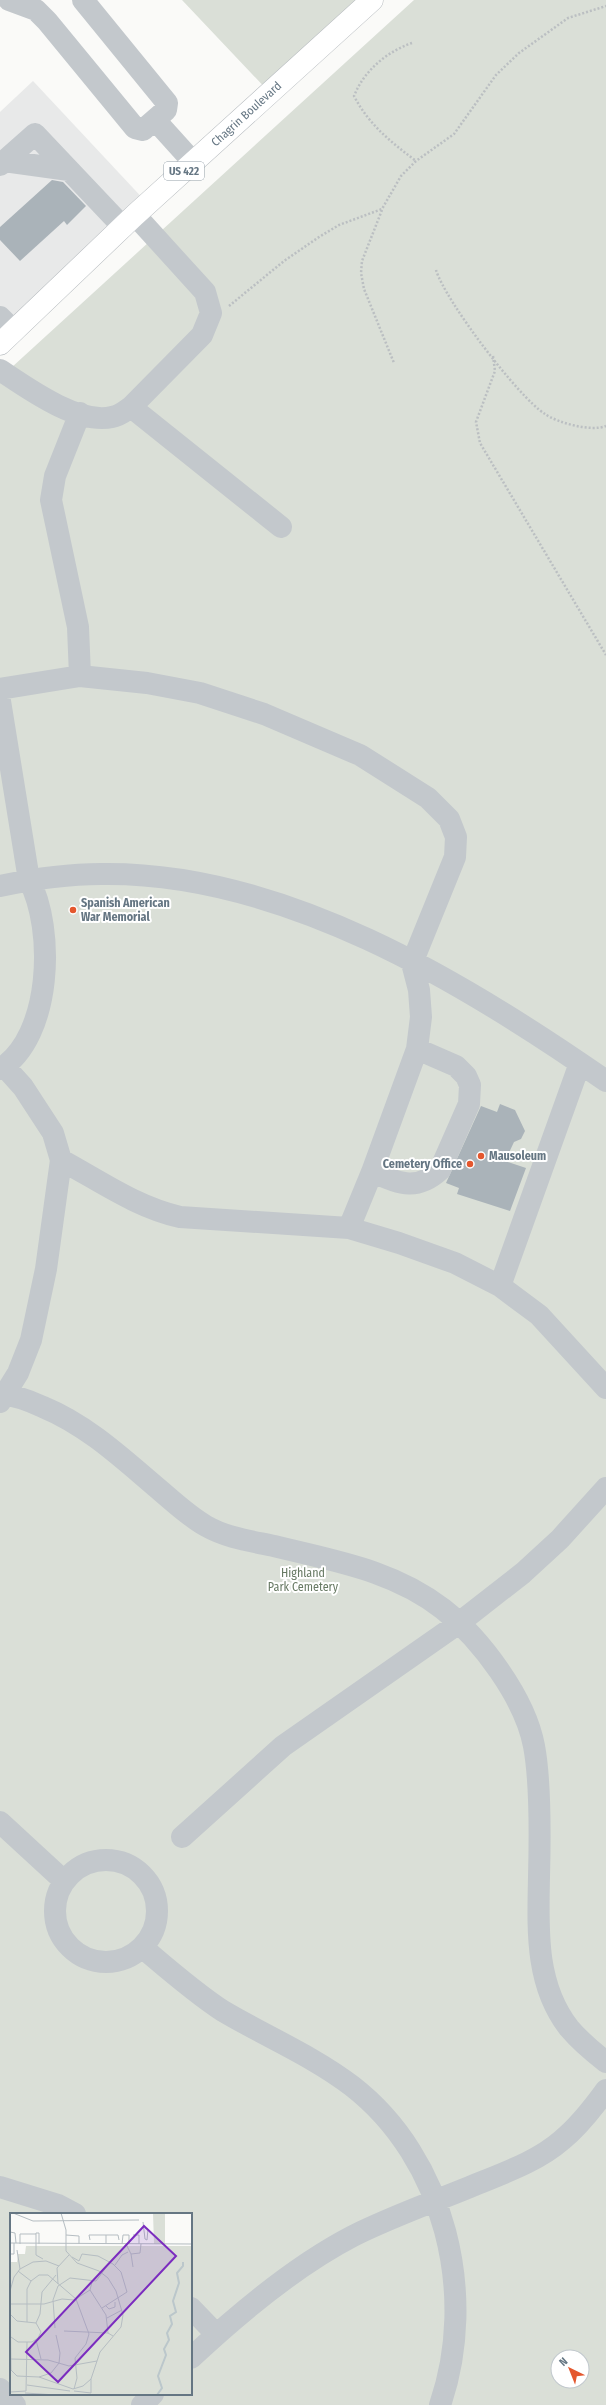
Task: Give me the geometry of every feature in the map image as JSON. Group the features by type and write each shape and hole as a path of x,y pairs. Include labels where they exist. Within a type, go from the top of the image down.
{"main road":[{"name":"Chagrin Boulevard","path":"5,331 129,221 372,0"}],"lane":[{"path":"9,0 41,5 47,21 135,128 143,130 156,121 166,110 167,103 83,0"},
{"path":"156,121 193,162"},
{"path":"0,370 40,396 95,418 112,418 122,414 131,407 202,335 211,313 205,292 129,221 69,170 35,134 2,163"},
{"path":"2,163 69,170"},
{"path":"131,407 281,527"},
{"path":"80,413 57,470 52,488 51,500 78,627 80,676"},
{"path":"0,689 80,676 117,678 174,687 264,714 360,755 388,771 440,808 454,830 457,844 455,857 412,963 419,990 421,1017 417,1049 372,1172 349,1228"},
{"path":"0,701 28,880 37,903 45,952 46,977 34,1023 16,1053 2,1068 23,1087 53,1133 61,1160 46,1269 31,1340 18,1373 2,1397 52,1410 94,1436 188,1514 206,1526 226,1535 318,1556 394,1578 425,1596 460,1623 505,1680 527,1721 534,1746 538,1782 539,1857 537,1927 544,1976 555,2003 568,2027 606,2062"},
{"path":"0,886 28,880 116,874 161,878 220,888 334,924 477,997 606,1081"},
{"path":"372,1172 396,1182 410,1184 427,1181 433,1177 440,1170 469,1104 470,1085 462,1072 447,1061 417,1049"},
{"path":"500,1286 580,1063"},
{"path":"61,1160 114,1191 161,1213 180,1217 349,1228 399,1243 455,1263 500,1286 539,1316 606,1388"},
{"path":"182,1837 283,1746 460,1623 523,1573 560,1539 606,1488"},
{"path":"0,1822 64,1881"},
{"path":"103,1860 118,1862 133,1868 152,1890 156,1905 156,1920 151,1934 142,1947 130,1956 115,1962 99,1962 84,1958 61,1937 56,1924 54,1909 57,1894 64,1881 75,1870 88,1863 103,1860"},
{"path":"142,1947 189,1987 222,2010 328,2069 352,2086 372,2105 409,2148 435,2201 453,2274 457,2323 449,2375 440,2405"},
{"path":"192,2357 216,2334 321,2254 393,2217 513,2170 542,2154 561,2141 578,2126 606,2090"},
{"path":"0,2187 58,2205 74,2213"},
{"path":"192,2309 216,2334"},
{"path":"0,2389 15,2405"},
{"path":"142,2405 152,2395"}],"path":[{"path":"394,363 364,289 361,273 362,261 382,209 401,176 416,161 454,134 496,75 519,53 568,18 606,6"},
{"path":"412,43 397,48 380,61 360,81 354,96 376,130 416,161"},
{"path":"211,313 234,304 284,261 319,237 339,225 382,209"},
{"path":"436,270 440,281 454,307 526,397 545,414 567,424 606,426"},
{"path":"493,356 495,370 476,422 480,443 606,655"}],"shaded area":[{"path":"33,81 148,204 0,344 0,112"}],"green space":[{"path":"182,0 372,0 270,93"},
{"name":"Highland Park Cemetery","path":"414,0 606,0 606,2405 0,2405 0,378"}],"building":[{"path":"52,180 63,182 86,206 67,225 64,221 20,261 0,240 0,227"},
{"name":"Mausoleum","path":"500,1104 515,1110 525,1131 521,1139 514,1142 505,1161 526,1168 510,1211 457,1194 459,1188 446,1183 481,1106 497,1112"}],"place":[{"name":"Spanish American War Memorial","path":"73,910"},
{"name":"Mausoleum","path":"481,1156"},
{"name":"Cemetery Office","path":"470,1164"}]}
